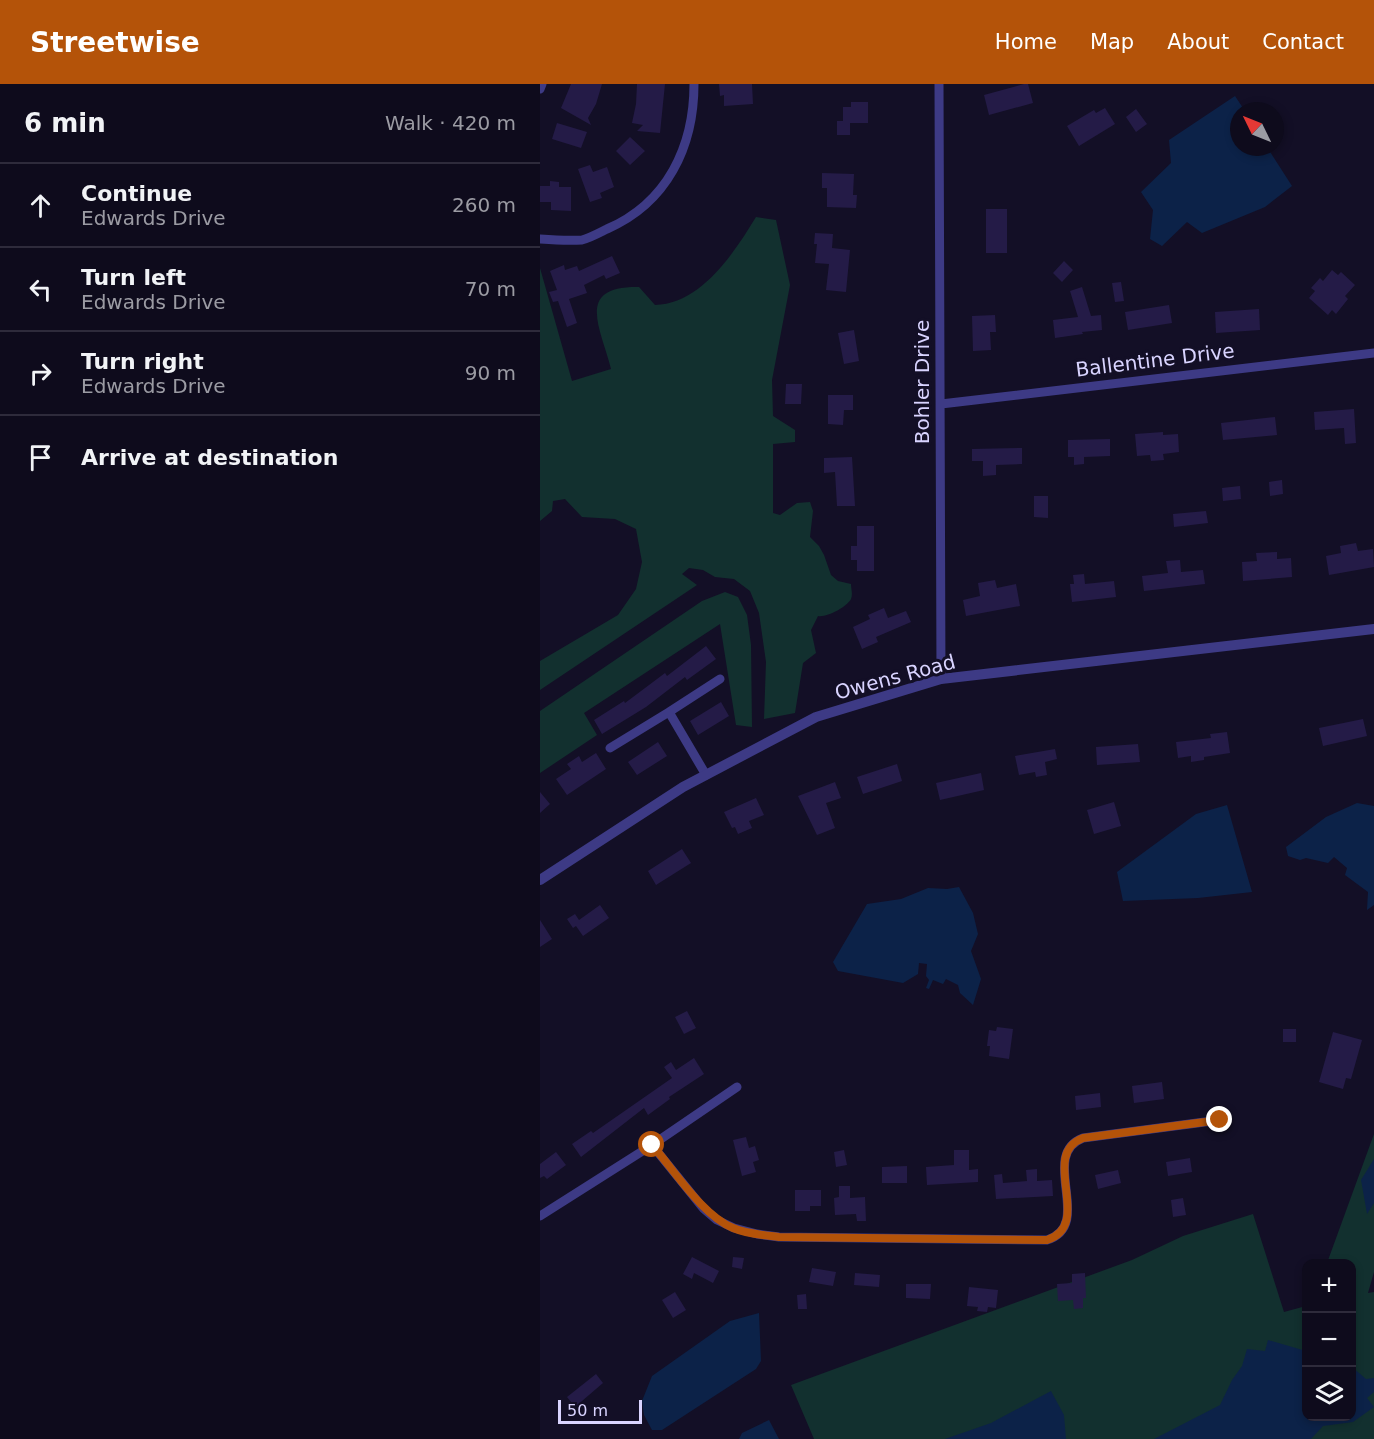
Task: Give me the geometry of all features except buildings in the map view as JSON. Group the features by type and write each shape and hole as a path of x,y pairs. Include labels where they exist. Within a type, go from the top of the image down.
{"street":[{"path":"540,89 542,84"},
{"path":"540,239 583,240 625,221 651,202 675,170 694,110 694,84"},
{"name":"Bohler Drive","path":"939,84 942,679"},
{"name":"Ballentine Drive","path":"941,404 1374,353"},
{"name":"Owens Road","path":"540,880 683,787 816,717 942,679 1374,628"},
{"path":"610,748 720,680"},
{"path":"669,712 706,775"},
{"path":"540,1216 652,1145 737,1087"},
{"path":"652,1145 703,1208 717,1220 734,1228 757,1234 779,1237 1047,1240 1057,1237 1065,1230 1067,1220 1065,1160 1066,1150 1073,1142 1083,1138 1220,1120"}],"green space":[{"path":"756,217 776,220 790,285 772,380 773,416 795,430 795,442 773,444 773,513 780,515 797,503 810,502 813,511 810,537 824,555 831,575 838,581 851,584 851,599 836,611 818,616 811,630 816,653 803,663 795,713 764,719 766,662 759,613 750,591 734,579 715,577 703,570 689,568 682,574 697,585 540,690 540,661 618,615 636,589 642,562 636,529 615,519 582,517 565,499 553,501 552,511 540,521 540,268 572,381 611,369 598,325 597,312 599,302 606,294 619,289 639,287 655,305 687,296 701,286 727,260"},
{"path":"725,592 738,597 747,615 751,645 752,727 736,725 720,624 584,713 597,735 540,773 540,711 702,601"},
{"path":"1374,1134 1374,1272 1368,1293 1374,1292 1374,1439 814,1439 791,1385 1132,1260 1183,1236 1253,1214 1284,1312 1302,1307 1302,1421 1356,1421 1356,1259 1328,1259"}],"water":[{"path":"1235,96 1239,102 1230,102 1230,156 1273,156 1292,186 1265,207 1202,233 1187,222 1162,246 1150,239 1153,210 1141,192 1171,163 1169,140"},
{"path":"1357,803 1374,806 1374,905 1367,910 1368,892 1345,875 1347,868 1334,857 1328,863 1306,858 1300,860 1288,856 1286,847 1326,817"},
{"path":"1227,805 1252,892 1198,898 1123,901 1117,872 1196,814"},
{"path":"959,887 973,913 978,934 971,951 981,979 973,1005 960,993 958,985 946,979 943,984 933,980 929,989 926,988 929,980 926,976 927,964 919,963 918,974 903,983 838,971 833,962 867,904 901,899 928,888"},
{"path":"1374,1159 1374,1203 1367,1214 1361,1180"},
{"path":"759,1313 761,1361 756,1369 662,1430 652,1430 644,1415 642,1401 652,1376 730,1321"},
{"path":"1268,1340 1302,1350 1302,1421 1354,1421 1323,1426 1311,1439 1154,1439 1220,1405 1232,1380 1242,1366 1247,1349 1265,1351"},
{"path":"1356,1370 1366,1379 1374,1378 1374,1392 1367,1398 1374,1407 1356,1420"},
{"path":"1051,1391 1064,1415 1066,1439 945,1439 991,1423"},
{"path":"769,1420 779,1439 739,1439 742,1433"}],"route":[{"path":"652,1145 674,1169 703,1208 717,1220 734,1228 757,1234 779,1237 1047,1240 1057,1237 1065,1230 1067,1220 1065,1160 1066,1150 1073,1142 1083,1138 1220,1120"}]}
